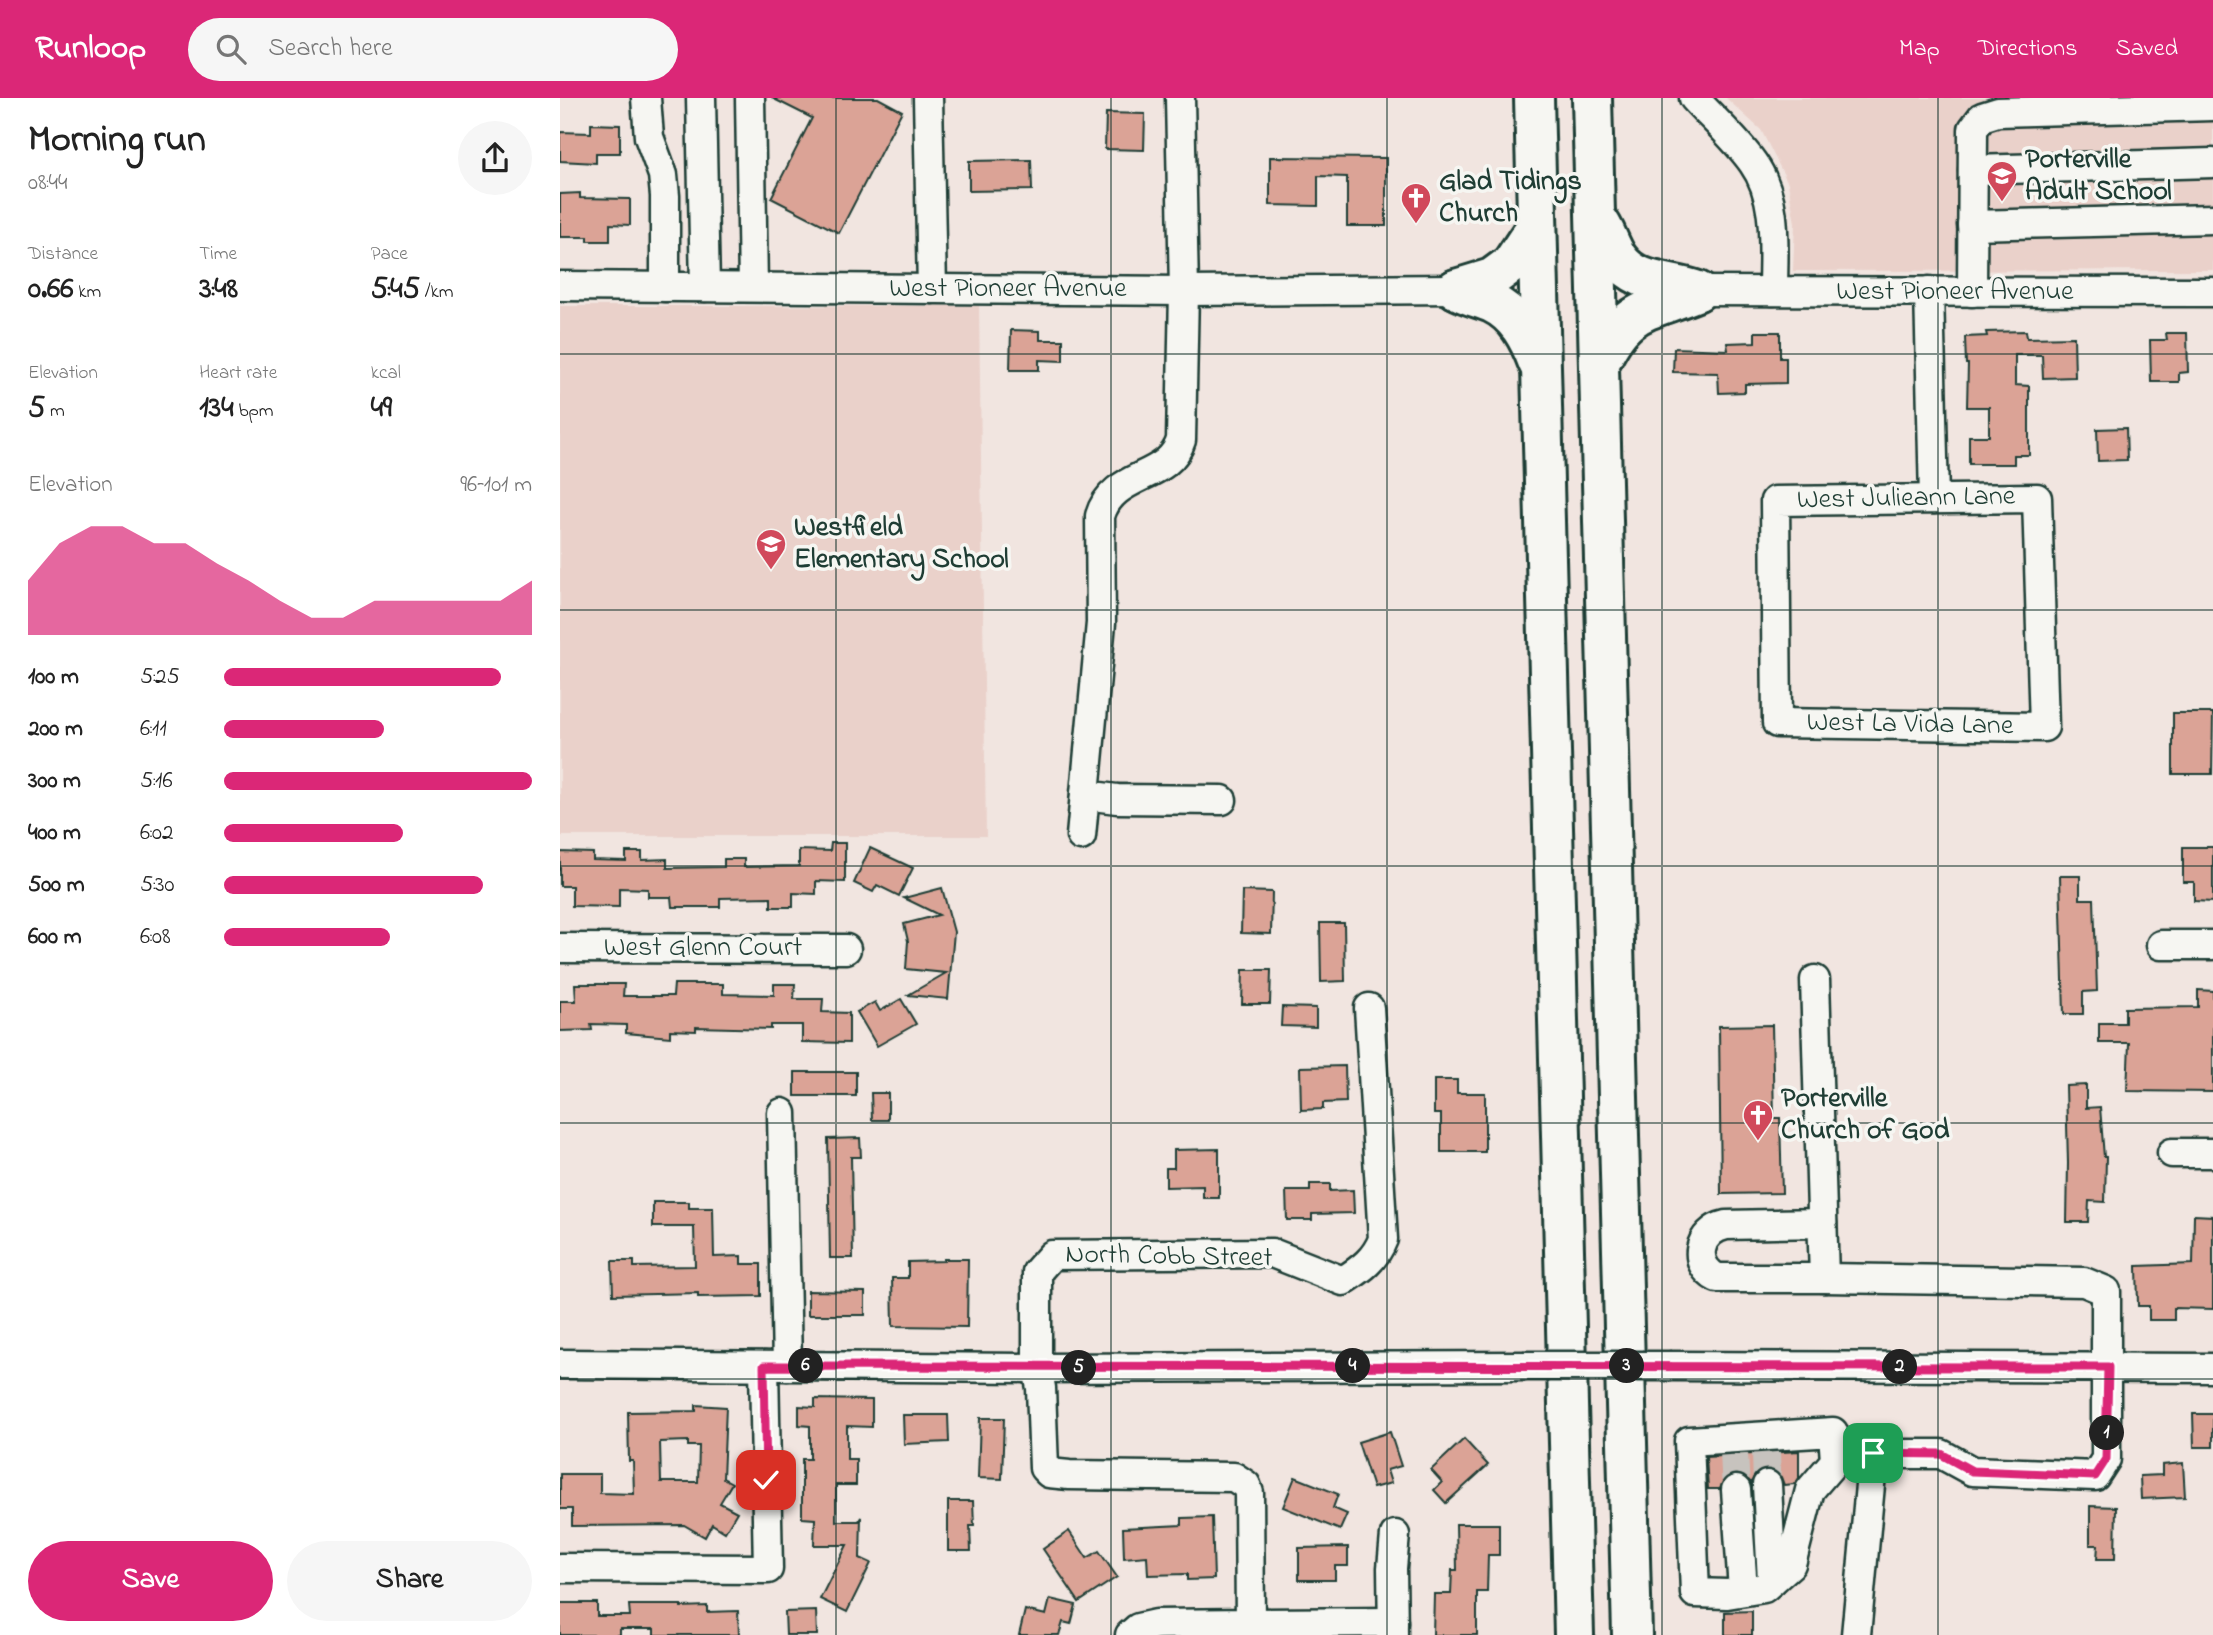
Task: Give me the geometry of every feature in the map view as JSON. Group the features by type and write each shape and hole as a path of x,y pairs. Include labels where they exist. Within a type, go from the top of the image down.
{"highway":[{"path":"1534,98 1574,1635"},
{"path":"1592,98 1632,1635"},
{"path":"1595,217 1606,230 1618,257 1635,274 1656,282 1683,285 1698,291"},
{"path":"1456,289 1492,278 1511,264 1537,225"},
{"path":"1456,289 1467,296 1494,304 1508,313 1530,342 1541,371"},
{"path":"1600,365 1615,334 1638,313 1698,291"}],"street":[{"path":"646,98 649,137 663,175 665,287"},
{"path":"701,98 705,287"},
{"path":"750,98 753,287"},
{"path":"928,98 932,289"},
{"path":"1081,836 1101,623 1100,516 1104,502 1115,491 1168,463 1178,452 1181,440 1184,290 1180,98"},
{"path":"1694,98 1732,137 1754,164 1764,182 1770,203 1773,291"},
{"path":"1972,292 1973,129 1982,117 1998,112 2213,106"},
{"path":"1973,170 2213,163"},
{"path":"1972,225 2213,219"},
{"name":"West Pioneer Avenue","path":"560,286 1456,289"},
{"name":"West Pioneer Avenue","path":"1698,291 2213,292"},
{"path":"1929,291 1934,499"},
{"name":"West Julieann Lane","path":"1777,723 1775,500 2038,498 2044,727"},
{"name":"West La Vida Lane","path":"1777,723 2044,727"},
{"path":"1085,795 1117,799 1222,800"},
{"path":"2161,945 2213,945"},
{"name":"West Glenn Court","path":"560,948 846,949"},
{"path":"1815,980 1824,1278"},
{"name":"North Cobb Street","path":"1250,1629 1249,1493 1246,1485 1234,1477 1069,1475 1049,1473 1044,1468 1041,1388 1037,1368 1037,1272 1052,1255 1272,1253 1343,1281 1368,1265 1383,1239 1369,1008"},
{"path":"560,1568 768,1569 782,1113"},
{"path":"2172,1153 2213,1153"},
{"path":"1822,1223 1726,1225 1715,1228 1703,1242 1702,1259 1705,1269 1717,1278 2084,1282 2106,1291 2106,1459 2095,1476 1972,1471 1941,1454 1858,1454 1835,1461 1810,1490 1791,1564 1765,1588 1727,1594 1695,1593 1689,1441 1734,1445 1765,1444 1833,1433 1835,1461"},
{"path":"560,1364 1037,1368 2213,1368"},
{"path":"1856,1635 1873,1453"},
{"path":"1768,1485 1772,1581"},
{"path":"1736,1490 1743,1590"},
{"path":"1129,1635 1138,1628 1156,1624 1250,1629 1393,1628 1392,1568 1395,1535"}],"shaded area":[{"name":"Porterville Adult School","path":"1726,98 2213,98 2213,270 1793,271 1795,223 1788,183 1761,130"},
{"name":"Westfield Elementary School","path":"560,306 979,306 986,836 560,836"}],"building":[{"path":"772,98 878,98 902,111 839,233 771,198 812,118"},
{"path":"1106,113 1145,114 1144,150 1105,149"},
{"path":"591,124 620,125 620,153 596,153 596,163 560,161 560,132 591,133"},
{"path":"1270,157 1386,158 1386,226 1347,226 1347,177 1318,176 1318,206 1270,205"},
{"path":"1031,160 1032,190 969,191 969,161"},
{"path":"580,193 580,198 630,199 630,225 610,224 610,241 588,241 588,237 560,237 560,194"},
{"path":"1011,330 1040,331 1040,340 1063,340 1063,361 1039,360 1039,370 1010,370"},
{"path":"2026,331 2027,338 2074,337 2075,377 2043,378 2042,355 2015,355 2015,385 2029,386 2029,455 2014,455 2014,464 1969,464 1969,436 1989,436 1989,407 1967,407 1968,364 1965,337 1987,336 1986,332"},
{"path":"1755,332 1780,332 1780,358 1786,358 1786,383 1745,384 1745,392 1719,393 1718,373 1673,372 1674,348 1728,350 1727,343 1755,342"},
{"path":"2166,333 2187,333 2188,372 2179,373 2179,382 2151,382 2150,340 2167,340"},
{"path":"2126,428 2127,460 2098,461 2097,429"},
{"path":"2173,713 2213,713 2212,774 2173,774"},
{"path":"831,843 845,843 845,882 816,881 816,894 793,893 793,907 771,907 771,897 720,898 720,907 672,907 671,897 648,897 648,889 619,888 619,907 572,906 572,886 560,886 560,852 593,853 593,860 626,861 626,852 642,852 642,860 667,859 667,868 724,867 724,859 744,859 744,867 799,866 799,850 830,851"},
{"path":"2183,847 2213,847 2213,902 2194,901 2194,882 2183,882"},
{"path":"870,848 913,868 899,896 877,885 873,892 854,883"},
{"path":"2060,876 2080,876 2080,899 2094,899 2097,991 2083,992 2083,1014 2064,1014"},
{"path":"942,888 954,932 948,999 908,995 946,973 906,969 908,941 904,924 939,915 904,898"},
{"path":"1242,891 1272,892 1271,934 1241,933"},
{"path":"1320,923 1344,923 1345,981 1321,982"},
{"path":"1243,970 1271,970 1270,1004 1242,1004"},
{"path":"575,984 624,984 623,996 673,996 674,984 723,984 723,994 774,995 774,984 795,984 794,999 823,999 822,1012 849,1013 849,1043 802,1042 802,1025 771,1025 771,1029 696,1027 696,1031 670,1030 670,1037 626,1033 626,1025 591,1024 592,1030 560,1031 560,1001 576,1001"},
{"path":"2198,990 2213,991 2213,1092 2127,1091 2129,1043 2099,1043 2099,1023 2125,1023 2125,1008 2198,1007"},
{"path":"901,999 916,1024 877,1046 857,1012 875,1002 880,1011"},
{"path":"1282,1007 1316,1008 1316,1027 1281,1026"},
{"path":"1772,1025 1774,1118 1780,1118 1782,1193 1721,1194 1719,1026"},
{"path":"1345,1066 1346,1102 1323,1103 1323,1109 1301,1110 1300,1067"},
{"path":"795,1072 856,1072 856,1096 795,1096"},
{"path":"1434,1080 1457,1080 1457,1093 1485,1093 1485,1152 1441,1152 1441,1114 1434,1114"},
{"path":"2086,1085 2086,1108 2100,1107 2106,1157 2105,1202 2089,1201 2088,1222 2067,1222 2066,1086"},
{"path":"871,1093 888,1093 888,1120 872,1120"},
{"path":"860,1138 861,1157 851,1157 853,1258 830,1258 828,1139"},
{"path":"1219,1149 1219,1198 1203,1198 1203,1186 1166,1187 1166,1168 1174,1168 1174,1150"},
{"path":"1310,1184 1330,1184 1330,1191 1353,1190 1354,1213 1312,1214 1312,1220 1287,1220 1286,1191 1310,1191"},
{"path":"653,1202 689,1202 689,1208 713,1208 714,1257 741,1256 741,1264 761,1264 761,1296 698,1297 698,1293 613,1295 612,1261 634,1261 634,1267 695,1266 694,1227 653,1227"},
{"path":"2194,1215 2213,1216 2213,1309 2174,1308 2174,1320 2149,1320 2149,1306 2138,1306 2137,1266 2193,1264"},
{"path":"968,1259 967,1327 893,1326 892,1278 908,1278 908,1262"},
{"path":"808,1291 865,1292 865,1315 808,1315"},
{"path":"815,1399 872,1400 872,1427 847,1426 847,1459 856,1459 856,1485 836,1485 836,1521 859,1521 861,1517 860,1558 871,1563 847,1612 820,1599 847,1545 814,1545 815,1519 802,1518 802,1459 810,1459 810,1426 799,1425 799,1406 815,1407"},
{"path":"696,1405 726,1407 723,1478 732,1483 720,1503 737,1512 725,1532 712,1524 705,1537 684,1525 572,1526 572,1509 560,1509 560,1474 600,1474 600,1493 634,1494 633,1461 629,1461 628,1412 696,1411","holes":["688,1441 688,1446 699,1446 698,1482 661,1482 660,1442"]},
{"path":"2193,1414 2213,1414 2213,1447 2194,1447"},
{"path":"903,1415 948,1415 949,1442 904,1444"},
{"path":"980,1418 1004,1418 1002,1479 978,1478"},
{"path":"1390,1432 1401,1466 1387,1470 1391,1483 1373,1488 1358,1442"},
{"path":"1464,1439 1488,1465 1446,1503 1434,1490 1442,1482 1431,1470"},
{"path":"1799,1451 1799,1478 1795,1484 1784,1485 1775,1471 1765,1469 1757,1472 1751,1483 1744,1475 1734,1474 1726,1477 1720,1489 1708,1489 1706,1457"},
{"path":"2183,1463 2185,1497 2141,1499 2140,1476 2162,1475 2162,1465"},
{"path":"1295,1477 1338,1494 1333,1508 1347,1514 1340,1530 1283,1507"},
{"path":"948,1501 973,1501 971,1551 948,1551"},
{"path":"2090,1506 2116,1507 2115,1559 2097,1559 2098,1545 2090,1545"},
{"path":"1212,1517 1214,1579 1187,1580 1187,1574 1148,1575 1147,1556 1124,1558 1123,1528 1182,1525 1182,1518"},
{"path":"1456,1524 1499,1524 1499,1555 1488,1555 1487,1592 1477,1592 1477,1635 1433,1635 1434,1594 1451,1594 1452,1570 1457,1570"},
{"path":"1069,1531 1087,1558 1099,1551 1117,1577 1079,1602 1043,1549"},
{"path":"1348,1547 1348,1566 1335,1566 1335,1580 1299,1580 1299,1548"},
{"path":"1050,1599 1076,1605 1071,1624 1063,1622 1059,1635 1019,1635 1025,1610 1046,1615"},
{"path":"560,1603 597,1603 597,1616 630,1616 629,1605 707,1606 707,1612 738,1611 739,1635 654,1635 654,1629 620,1629 620,1635 560,1635"},
{"path":"816,1611 817,1635 786,1635 785,1612"},
{"path":"1752,1611 1752,1635 1725,1635 1725,1612"}],"tunnel":[{"path":"1766,1451 1767,1485"},
{"path":"1734,1452 1736,1490"}],"place":[{"name":"Porterville Adult School","path":"2002,203"},
{"name":"Glad Tidings Church","path":"1416,225"},
{"name":"Westfield Elementary School","path":"771,571"},
{"name":"Porterville Church of God","path":"1758,1142"}],"route":[{"path":"766,1480 764,1366 2108,1367 2106,1459 2095,1476 1972,1471 1941,1454 1873,1453"}]}
